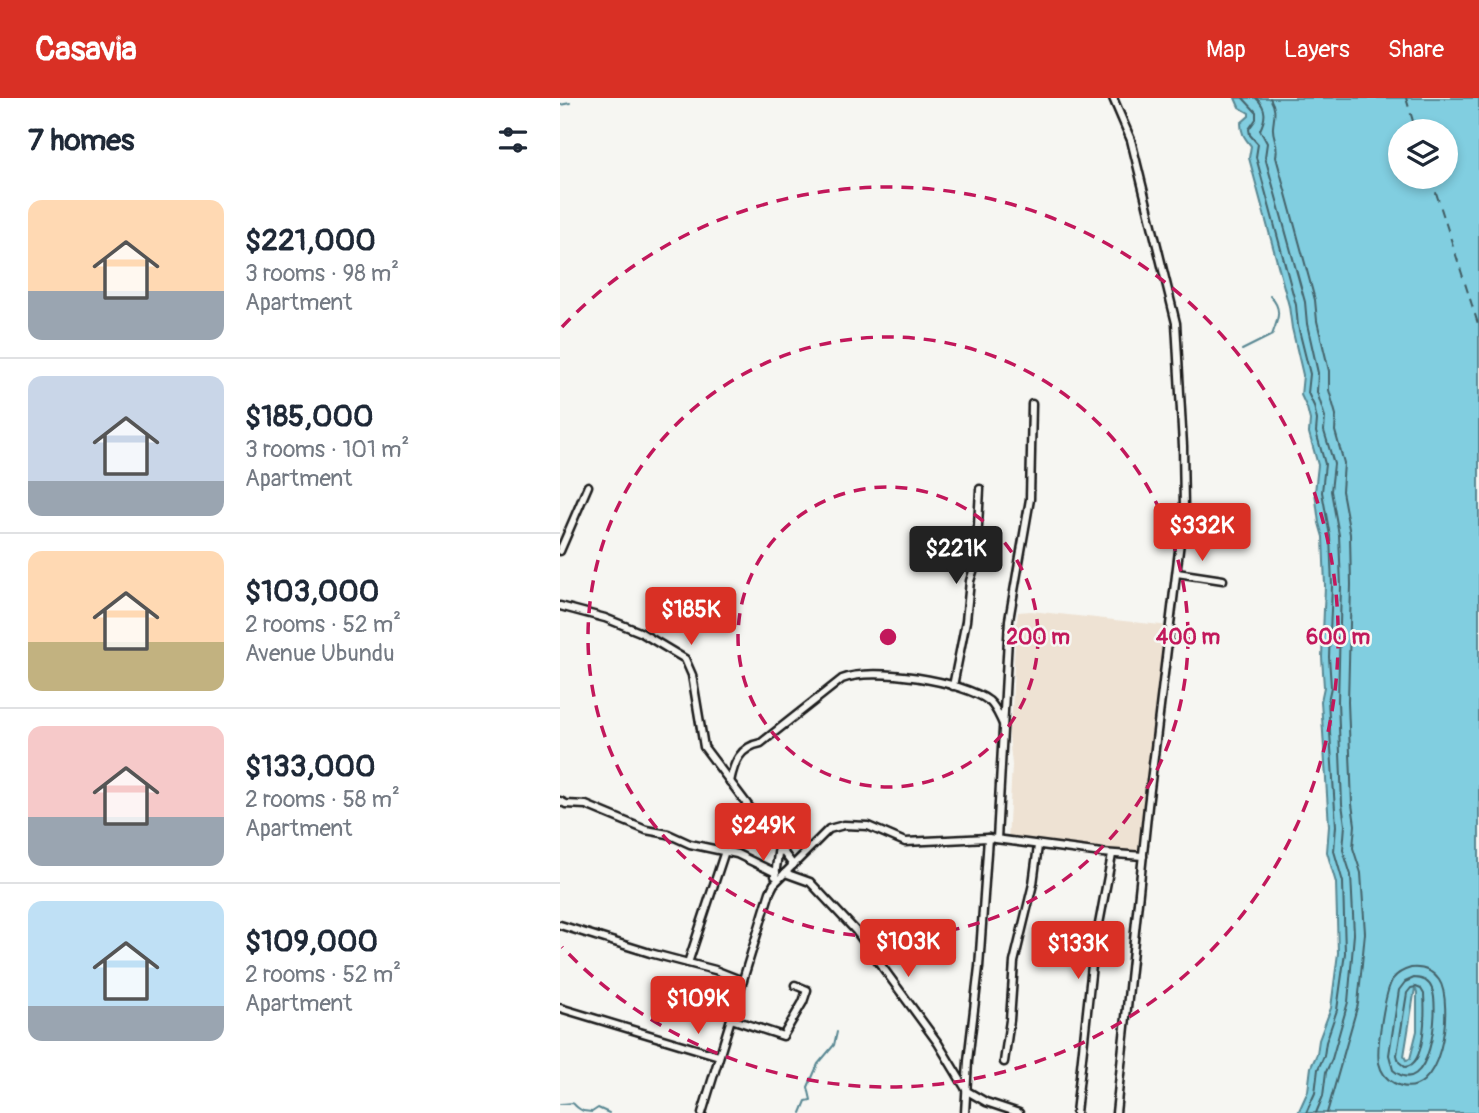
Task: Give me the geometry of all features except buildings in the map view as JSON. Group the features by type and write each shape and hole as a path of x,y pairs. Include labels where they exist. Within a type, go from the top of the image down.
{"street":[{"path":"1113,98 1131,140 1175,323 1184,509 1116,1113"},
{"path":"997,839 1012,596 1030,499 1032,404"},
{"path":"560,551 589,486"},
{"path":"953,686 967,621 970,581 976,562 980,489"},
{"path":"1177,573 1223,580"},
{"path":"560,606 605,618 640,632 685,659 692,675 702,742 713,761 793,865"},
{"path":"730,782 733,767 741,753 751,745 761,743 852,674 908,676 953,686 990,701 1003,726"},
{"path":"560,801 586,805 646,830 750,859 775,873"},
{"path":"774,884 829,829 844,825 868,826 905,842 988,838 1112,855 1143,856"},
{"path":"965,1113 988,838"},
{"path":"702,1113 774,884 779,846"},
{"path":"1004,1062 1014,962 1033,884 1038,846"},
{"path":"688,964 725,851"},
{"path":"1076,1113 1093,956 1112,855"},
{"path":"785,873 810,882 856,931 938,1043 967,1091 1000,1111 1019,1113"},
{"path":"560,925 715,970 743,981"},
{"path":"731,1019 784,1036 807,990 795,985"},
{"path":"560,1008 719,1056"}],"shaded area":[{"path":"1031,611 1170,626 1143,855 1008,841 1012,765 1008,726 1012,712 1015,637 1018,612"}],"water":[{"path":"1235,98 1479,98 1479,1113 1298,1113 1308,1091 1311,1067 1331,1008 1338,953 1336,883 1327,852 1329,826 1321,701 1324,687 1323,537 1315,492 1318,465 1309,433 1310,420 1301,395 1303,375 1289,306 1249,158 1251,146 1242,130 1241,123 1249,113 1239,107","holes":["1415,988 1417,1031 1410,1059 1406,1060 1404,1056"]}],"waterway":[{"path":"560,105 570,103"},
{"path":"1242,350 1272,335 1278,310 1270,296"},
{"path":"801,1113 806,1101 811,1100 808,1087 818,1064 834,1045 837,1032"},
{"path":"560,1104 572,1103 583,1111 592,1112 598,1108 609,1113"}],"ferry route":[{"path":"1406,98 1412,119"},
{"path":"1435,189 1479,327"}]}
